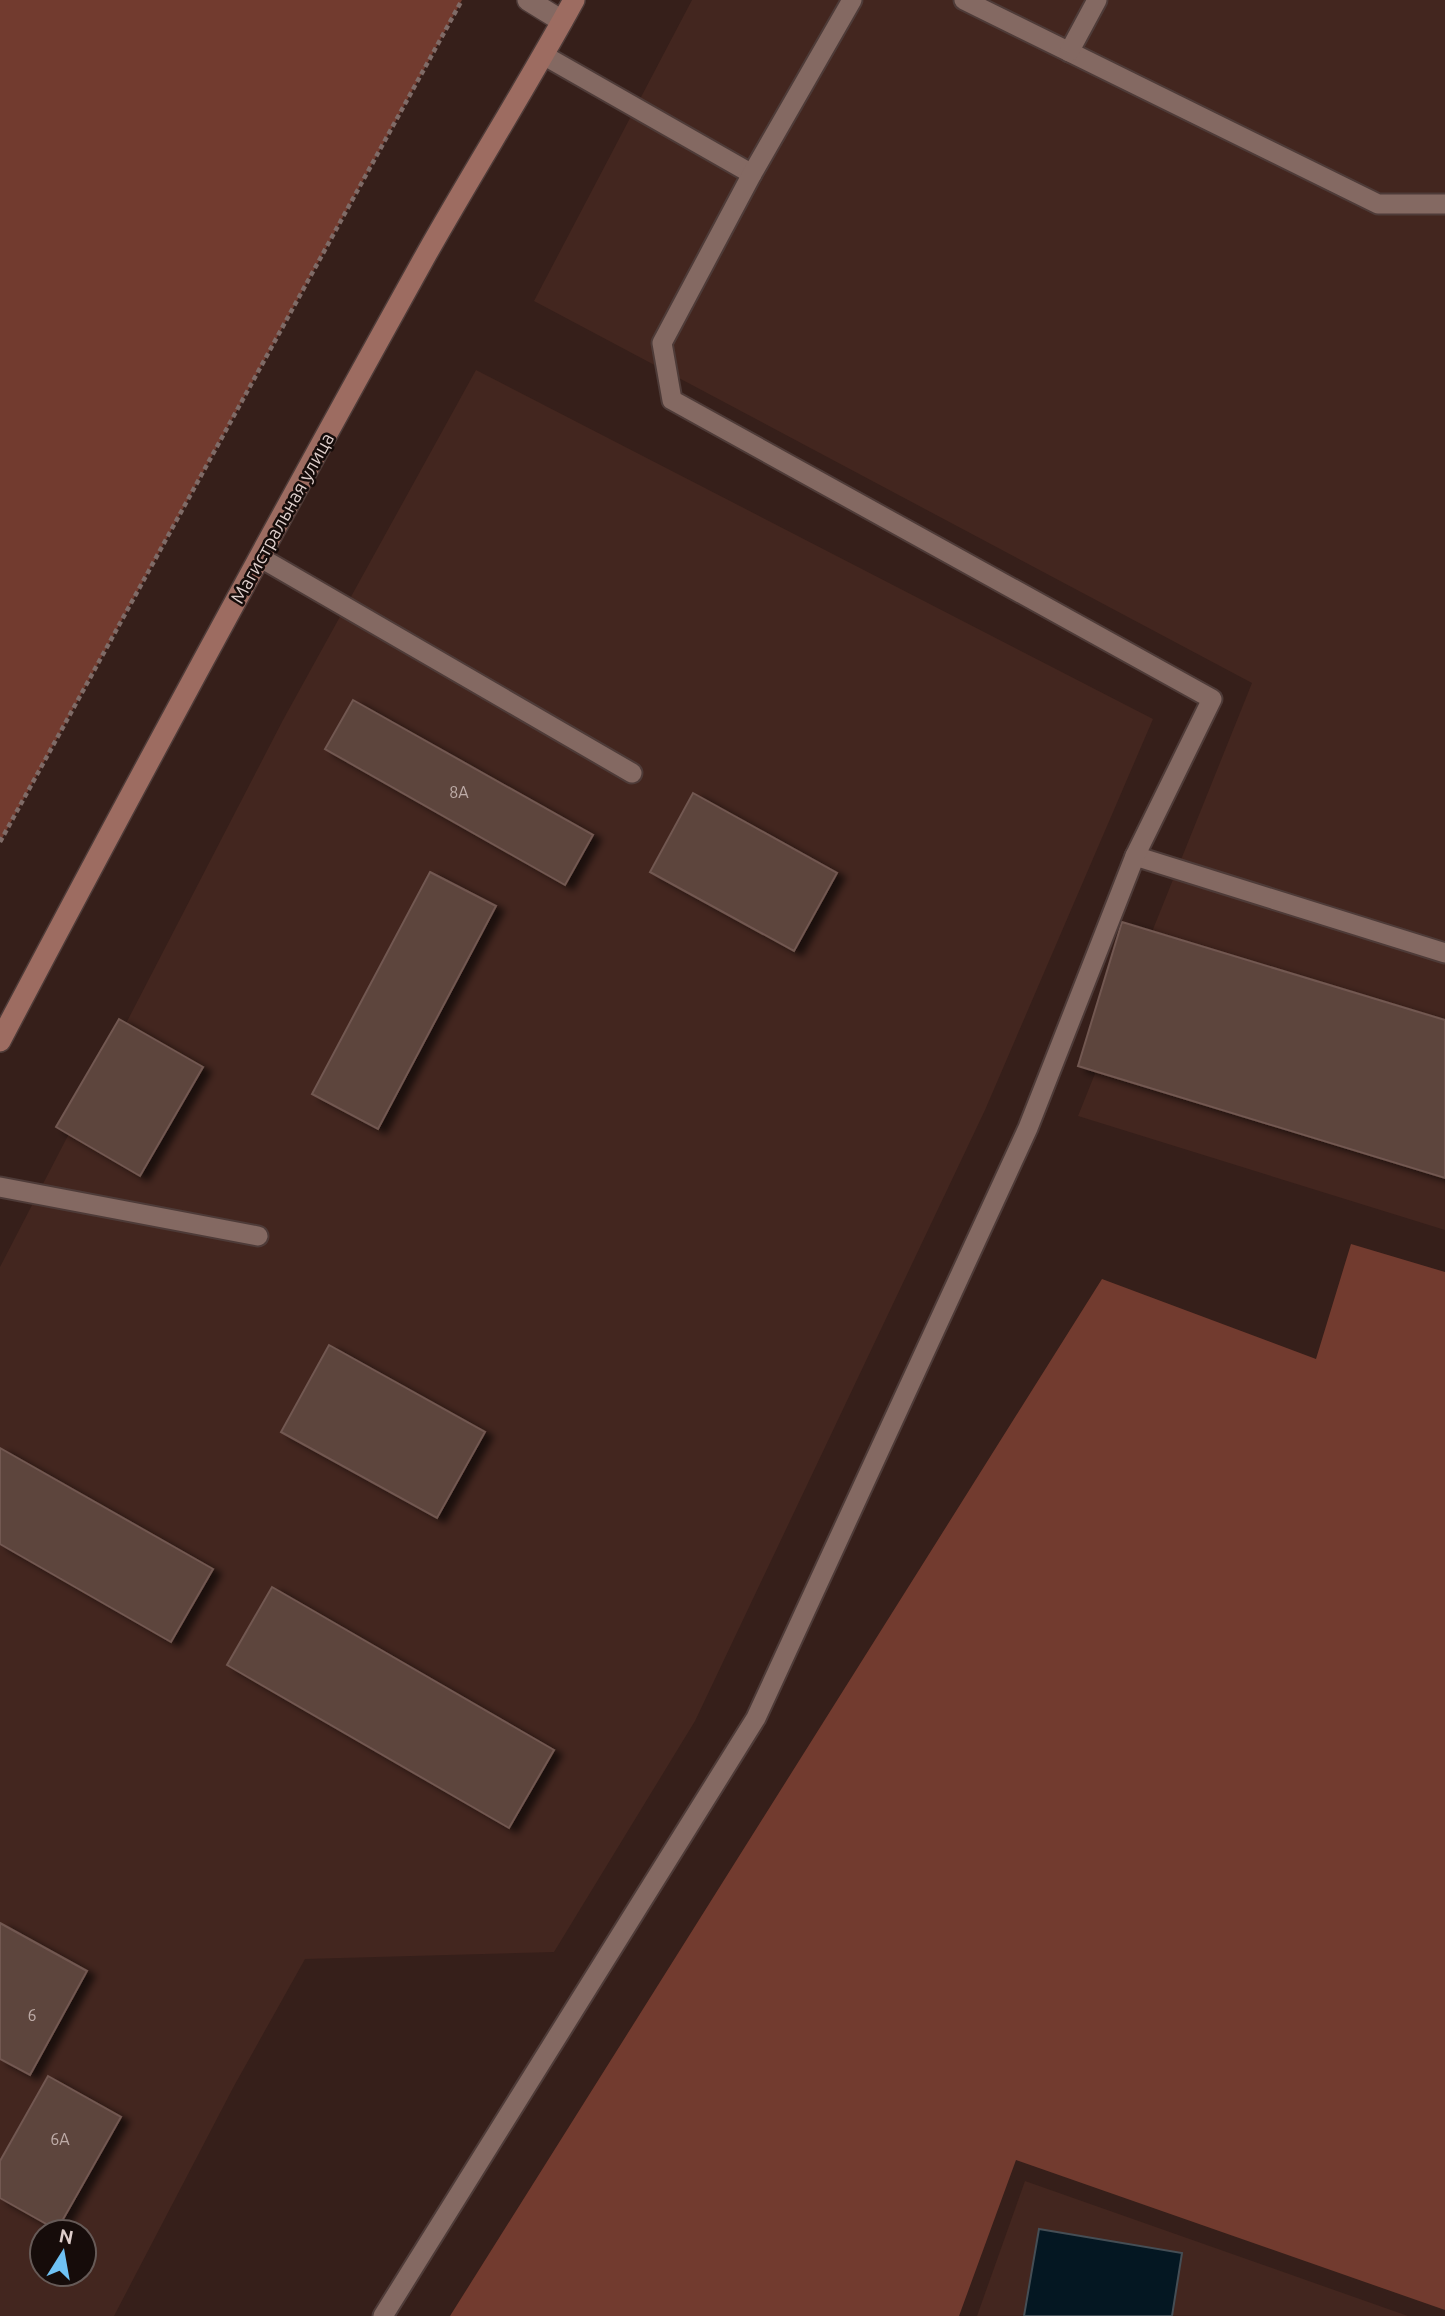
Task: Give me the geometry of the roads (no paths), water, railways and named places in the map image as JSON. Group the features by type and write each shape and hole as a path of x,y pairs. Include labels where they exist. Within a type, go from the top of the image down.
{"street":[{"path":"528,0 562,21"},
{"name":"Магистральная улица","path":"0,1041 429,251 574,0"}],"lane":[{"path":"383,2316 756,1718 1028,1128 1135,856 1212,699 673,400 662,344 752,174 852,0"},
{"path":"964,0 1378,204 1445,204"},
{"path":"1069,52 1097,0"},
{"path":"544,56 752,174"},
{"path":"261,558 632,774"},
{"path":"1135,856 1445,953"},
{"path":"0,1187 258,1236"}],"water":[{"path":"1039,2229 1182,2253 1172,2316 1024,2316"}]}
